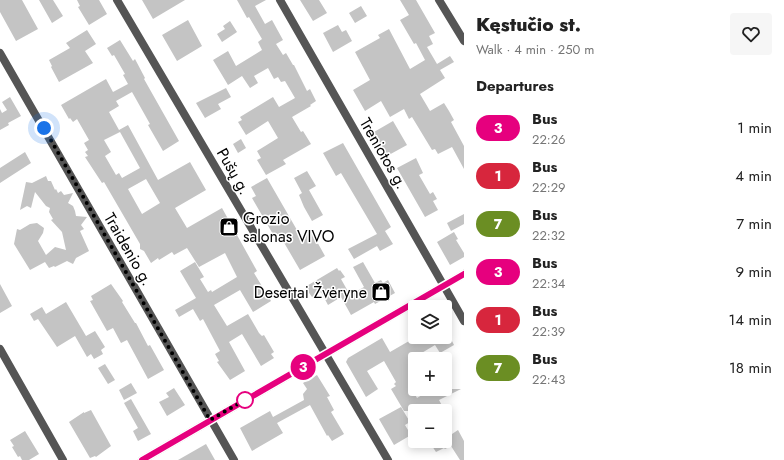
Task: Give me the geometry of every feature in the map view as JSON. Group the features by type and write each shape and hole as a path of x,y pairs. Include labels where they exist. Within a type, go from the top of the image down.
{"main road":[{"path":"142,460 464,274"}],"street":[{"name":"Pušų g.","path":"117,0 388,460"},
{"name":"Treniotos g.","path":"280,0 464,321"},
{"path":"439,0 464,42"},
{"name":"Traidenio g.","path":"0,53 234,460"},
{"path":"0,349 63,460"}],"building":[{"path":"0,0 22,0 38,29 16,41 0,12"},
{"path":"39,0 53,0 63,16 52,23"},
{"path":"77,0 99,0 107,14 89,25 78,7 80,6"},
{"path":"142,0 185,0 153,19"},
{"path":"237,0 266,0 255,6 265,24 272,20 283,40 276,44 283,55 286,53 307,91 310,89 316,101 310,105 311,106 292,117 301,132 303,131 311,144 283,160 286,164 266,175 257,160 261,158 257,151 278,138 268,121 246,135 238,122 242,120 240,117 273,97 279,107 295,98 285,81 281,82 278,77 274,79 268,68 254,76 258,83 250,88 242,76 228,85 213,60 228,51 236,66 262,50 258,42 262,39 249,17 247,18"},
{"path":"300,0 319,0 327,13 313,21"},
{"path":"400,0 416,0 435,33 429,36 433,44 427,47 437,64 450,56 454,62 440,70 445,78 420,94 430,111 444,103 449,111 454,120 451,122 464,146 464,169 452,147 438,154 435,149 432,150 412,117 409,119 404,109 390,117 381,101 365,111 353,90 370,80 355,52 380,38 378,35 389,29 410,69 425,60 416,43 414,44 400,20 409,15"},
{"path":"361,6 367,16 355,23 349,13"},
{"path":"188,20 202,46 177,61 162,35"},
{"path":"230,21 237,32 222,42 217,34 225,29 223,26"},
{"path":"338,25 342,32 346,30 352,41 333,52 323,33"},
{"path":"87,30 96,44 85,51 93,63 59,82 49,60 70,48 66,43"},
{"path":"120,40 133,61 135,59 145,78 144,79 179,141 163,151 132,92 116,101 119,106 109,112 119,130 128,125 158,180 190,162 206,190 175,208 187,228 222,208 257,271 254,273 271,301 253,312 240,290 214,305 227,326 248,314 259,333 262,336 264,335 274,352 271,354 274,358 261,366 242,334 229,342 245,371 230,380 217,362 219,361 215,354 220,351 203,319 200,321 193,309 179,317 175,310 196,298 180,271 195,262 204,277 200,279 208,292 211,290 212,292 237,277 225,253 199,267 187,248 174,255 172,252 151,263 144,251 140,249 140,244 104,182 102,183 85,157 88,156 85,152 88,150 84,143 89,140 77,119 73,122 70,118 69,119 61,105 106,79 113,92 128,84 123,75 125,74 114,55 112,56 107,48","holes":["120,132 140,168 122,178 119,173 116,175 105,156 111,152 104,140","146,179 160,203 142,214 128,189"]},
{"path":"226,88 231,97 218,104 221,109 205,118 196,103"},
{"path":"10,97 21,116 8,123 9,125 0,130 0,109 2,113 7,110 2,102"},
{"path":"393,121 407,145 387,156 374,132"},
{"path":"241,139 246,148 238,153 233,144"},
{"path":"343,143 391,227 385,231 393,244 380,251 377,246 354,259 348,249 377,234 341,173 336,176 323,153"},
{"path":"25,152 31,163 0,183 0,168"},
{"path":"416,158 423,173 419,175 430,194 433,192 437,199 433,201 438,210 425,217 397,168"},
{"path":"307,171 316,186 309,190 323,215 312,221 304,207 299,195 302,193 294,178"},
{"path":"46,176 48,181 51,181 58,193 61,191 64,195 73,193 68,203 73,206 76,216 87,217 81,225 84,229 80,231 89,251 76,258 73,264 67,261 55,267 49,268 45,262 30,270 14,244 17,229 20,230 30,224 37,223 44,228 38,241 46,255 55,247 66,250 62,232 51,220 53,219 49,212 50,208 46,206 35,192 31,208 27,206 20,210 26,182 32,183"},
{"path":"267,178 301,237 311,231 325,256 300,270 279,234 274,236 252,198 256,196 251,187"},
{"path":"464,214 464,224 451,231 447,223"},
{"path":"454,232 458,239 456,240 464,253 464,257 450,265 437,242"},
{"path":"363,262 375,283 381,280 383,283 388,280 395,293 375,304 374,302 351,315 341,297 328,305 321,292 312,297 305,287 337,268 345,277 341,279 350,295 364,287 353,267"},
{"path":"0,284 12,306 0,313"},
{"path":"111,284 123,301 122,302 136,323 148,346 150,345 164,370 148,379 127,340 121,343 113,328 107,331 90,301 93,300 91,296"},
{"path":"66,302 86,336 95,331 105,347 101,350 103,354 94,359 91,354 87,357 75,336 57,347 38,319 34,321 30,314 42,307 46,314"},
{"path":"382,338 390,352 408,342 408,344 452,344 452,341 454,345 442,352 439,352 435,345 423,352 408,352 408,396 416,396 417,398 420,396 447,396 439,400 441,404 408,404 408,411 404,411 391,389 396,386 394,384 396,382 384,361 367,371 378,389 366,397 346,362 348,358"},
{"path":"105,364 115,380 108,384 98,368"},
{"path":"317,375 330,396 327,397 334,410 331,412 344,434 332,441 328,435 327,436 310,405 277,423 283,433 252,451 240,428 270,411 273,417 304,400 303,394 307,389 303,383"},
{"path":"131,383 137,393 124,400 119,390"},
{"path":"174,388 185,405 167,416 159,402 169,397 166,393"},
{"path":"452,389 461,389 452,394"},
{"path":"131,399 151,434 138,441 133,431 138,428 124,403"},
{"path":"401,407 408,419 408,423 405,425 408,430 408,437 394,445 379,419"},
{"path":"91,410 111,446 96,457 90,458 69,422 84,412"},
{"path":"458,430 464,441 464,460 460,460 452,448 452,434"},
{"path":"25,431 39,454 29,460 22,460 20,456 18,457 10,440"},
{"path":"206,444 215,460 178,460"},
{"path":"433,448 444,448 436,452"}],"bus line":[{"name":"3","path":"142,460 464,274"}],"place":[{"name":"Grozio salonas VIVO","path":"229,227"},
{"name":"Desertai Žvėryne","path":"381,292"}],"route":[{"path":"44,128 210,420 245,400"}]}
